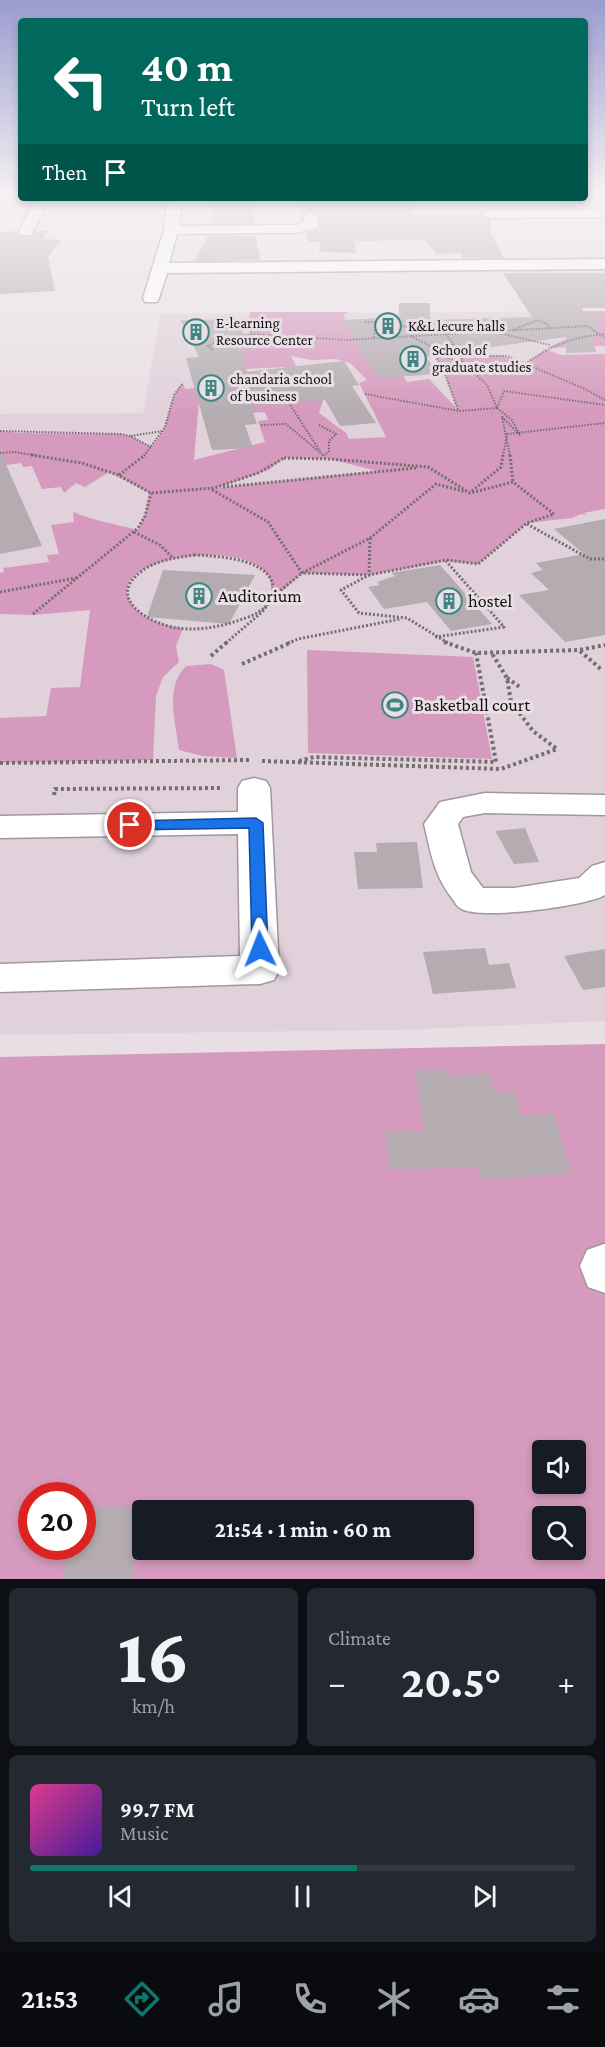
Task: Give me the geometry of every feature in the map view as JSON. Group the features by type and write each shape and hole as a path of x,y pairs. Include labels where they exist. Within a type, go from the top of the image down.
{"street":[{"path":"151,298 160,268 195,268"},
{"path":"605,805 485,803 452,809 441,825 454,875 473,900 514,901 590,888 605,874"},
{"path":"0,827 255,806 261,970 0,978"}],"path":[{"path":"513,331 538,320 547,324 551,329"},
{"path":"365,322 375,322 374,339"},
{"path":"395,322 412,330 412,337"},
{"path":"428,323 436,334"},
{"path":"250,325 251,334"},
{"path":"213,350 208,346 221,339 251,334 316,340 374,339 587,326 596,334"},
{"path":"479,332 498,332 551,345"},
{"path":"446,334 462,361"},
{"path":"525,364 551,345 566,339 596,334 605,336"},
{"path":"412,337 429,345 444,370 459,411"},
{"path":"461,356 495,354 507,356 605,399"},
{"path":"302,573 369,575 446,561 478,564 527,523 554,514 513,482 507,434 502,417 520,435 512,420 497,408 488,385 462,361 434,355"},
{"path":"118,475 141,460 163,431 169,417 174,392 183,383"},
{"path":"497,408 504,391 605,405"},
{"path":"364,394 459,411 497,408"},
{"path":"287,400 324,456"},
{"path":"507,434 605,423"},
{"path":"261,425 286,424 330,459"},
{"path":"319,425 336,434 328,441 329,451 324,456"},
{"path":"0,431 120,434 130,436 151,447"},
{"path":"130,436 163,431"},
{"path":"470,493 501,467 507,434"},
{"path":"0,453 35,454 82,464 118,475 151,493 428,467"},
{"path":"211,489 269,470 284,458 330,459 428,467 470,493"},
{"path":"211,656 262,612 275,595 302,573 370,538 436,484 470,493 513,482"},
{"path":"211,489 268,522 302,573"},
{"path":"33,614 138,528 145,516 151,493"},
{"path":"527,523 590,559 605,559"},
{"path":"133,532 160,545 173,558 214,555 236,558 253,564 267,574 272,584 272,595 265,607 250,617 221,627 193,629 174,627 152,620 137,612 128,599 128,587 136,575 173,558"},
{"path":"369,575 370,538"},
{"path":"434,637 504,627 446,561"},
{"path":"369,575 341,590 359,613 407,618 434,637 457,647 476,652 491,652 579,650 605,645"},
{"path":"0,592 76,578"},
{"path":"242,664 298,639 407,618"},
{"path":"452,650 457,647"},
{"path":"579,650 602,670"},
{"path":"295,762 314,757 496,762 476,652"},
{"path":"0,764 153,760 501,769 557,749 533,731 511,702 507,678 491,652"},
{"path":"507,678 521,688"},
{"path":"54,795 55,789 255,806"}],"shaded area":[{"path":"605,311 605,1021 398,1030 0,1035 0,414 143,413 160,314"},
{"path":"605,311 605,346 547,348 566,339 595,334 587,326 540,312"},
{"path":"250,312 349,312 343,315 351,331 382,342 407,382 429,379 457,409 444,371 434,355 461,361 461,356 500,355 525,364 545,349 561,355 605,354 605,509 583,513 589,515 581,514 572,518 527,523 478,564 446,561 369,575 302,573 265,607 271,582 258,566 233,557 201,556 169,560 143,570 128,584 131,603 147,618 183,628 176,646 179,662 163,677 156,696 153,760 0,763 0,718 46,716 51,688 80,687 90,610 33,615 0,614 0,573 4,572 3,568 49,562 47,555 59,554 51,525 74,522 73,512 138,530 145,514 149,493 109,472 85,487 76,483 64,493 61,487 42,489 32,466 23,467 21,463 0,466 0,431 120,434 130,436 151,447 166,425 175,394 183,383 185,389 196,388 199,400 194,460 265,442 258,421 268,420 265,412 251,413 249,407 326,391 319,413 346,433 349,439 386,437 359,383 367,380 350,363 336,359 312,360 291,356 298,371 295,390 285,367 246,369 253,387 231,394 221,339 251,334 248,325","holes":["284,458 330,459 377,471 217,488 269,470"]},
{"name":"Basketball court","path":"307,650 473,657 492,759 308,753"},
{"path":"211,664 224,670 237,758 202,756 179,750 173,706 175,684 186,666"},
{"path":"605,1044 605,1579 0,1579 0,1057"}],"building":[{"path":"0,268 50,268 55,291 0,294"},
{"path":"503,273 605,273 605,308 582,308 585,316 597,315 598,333 591,334 596,352 566,353 566,337 477,349 480,352 426,357 439,374 378,378 343,320 399,317 399,303 430,303 430,320 532,317"},
{"path":"242,319 245,372 344,361 359,385 352,386 376,423 340,426 325,400 251,407 257,424 245,425 253,448 212,450 186,358 199,357 180,320"},
{"path":"0,451 42,546 0,554"},
{"path":"605,519 605,635 565,642 519,595 549,590 531,573 543,570 536,563 584,554 554,529"},
{"name":"hostel","path":"440,565 492,624 451,631 427,602 384,609 368,587 380,585 377,582 395,576 391,573"},
{"name":"Auditorium","path":"163,570 255,575 229,624 147,617"},
{"path":"525,828 539,862 514,864 495,831"},
{"path":"417,842 423,888 358,889 354,852 377,852 376,843"},
{"path":"485,948 489,965 509,963 516,988 433,994 423,952"},
{"path":"605,949 605,987 583,990 564,956"},
{"path":"447,1069 448,1075 490,1074 494,1092 515,1091 520,1116 554,1114 571,1174 480,1180 478,1167 389,1170 385,1132 424,1132 415,1070"},
{"path":"96,1506 132,1507 132,1560 134,1560 132,1579 63,1579 65,1560 96,1560"}],"place":[{"name":"K&L lecure halls","path":"388,326"},
{"name":"E-learning Resource Center","path":"196,332"},
{"name":"School of graduate studies","path":"413,359"},
{"name":"chandaria school of business","path":"211,388"},
{"name":"Auditorium","path":"199,596"},
{"name":"hostel","path":"449,601"},
{"name":"Basketball court","path":"395,705"}],"route":[{"path":"130,825 256,823 260,949"}]}
